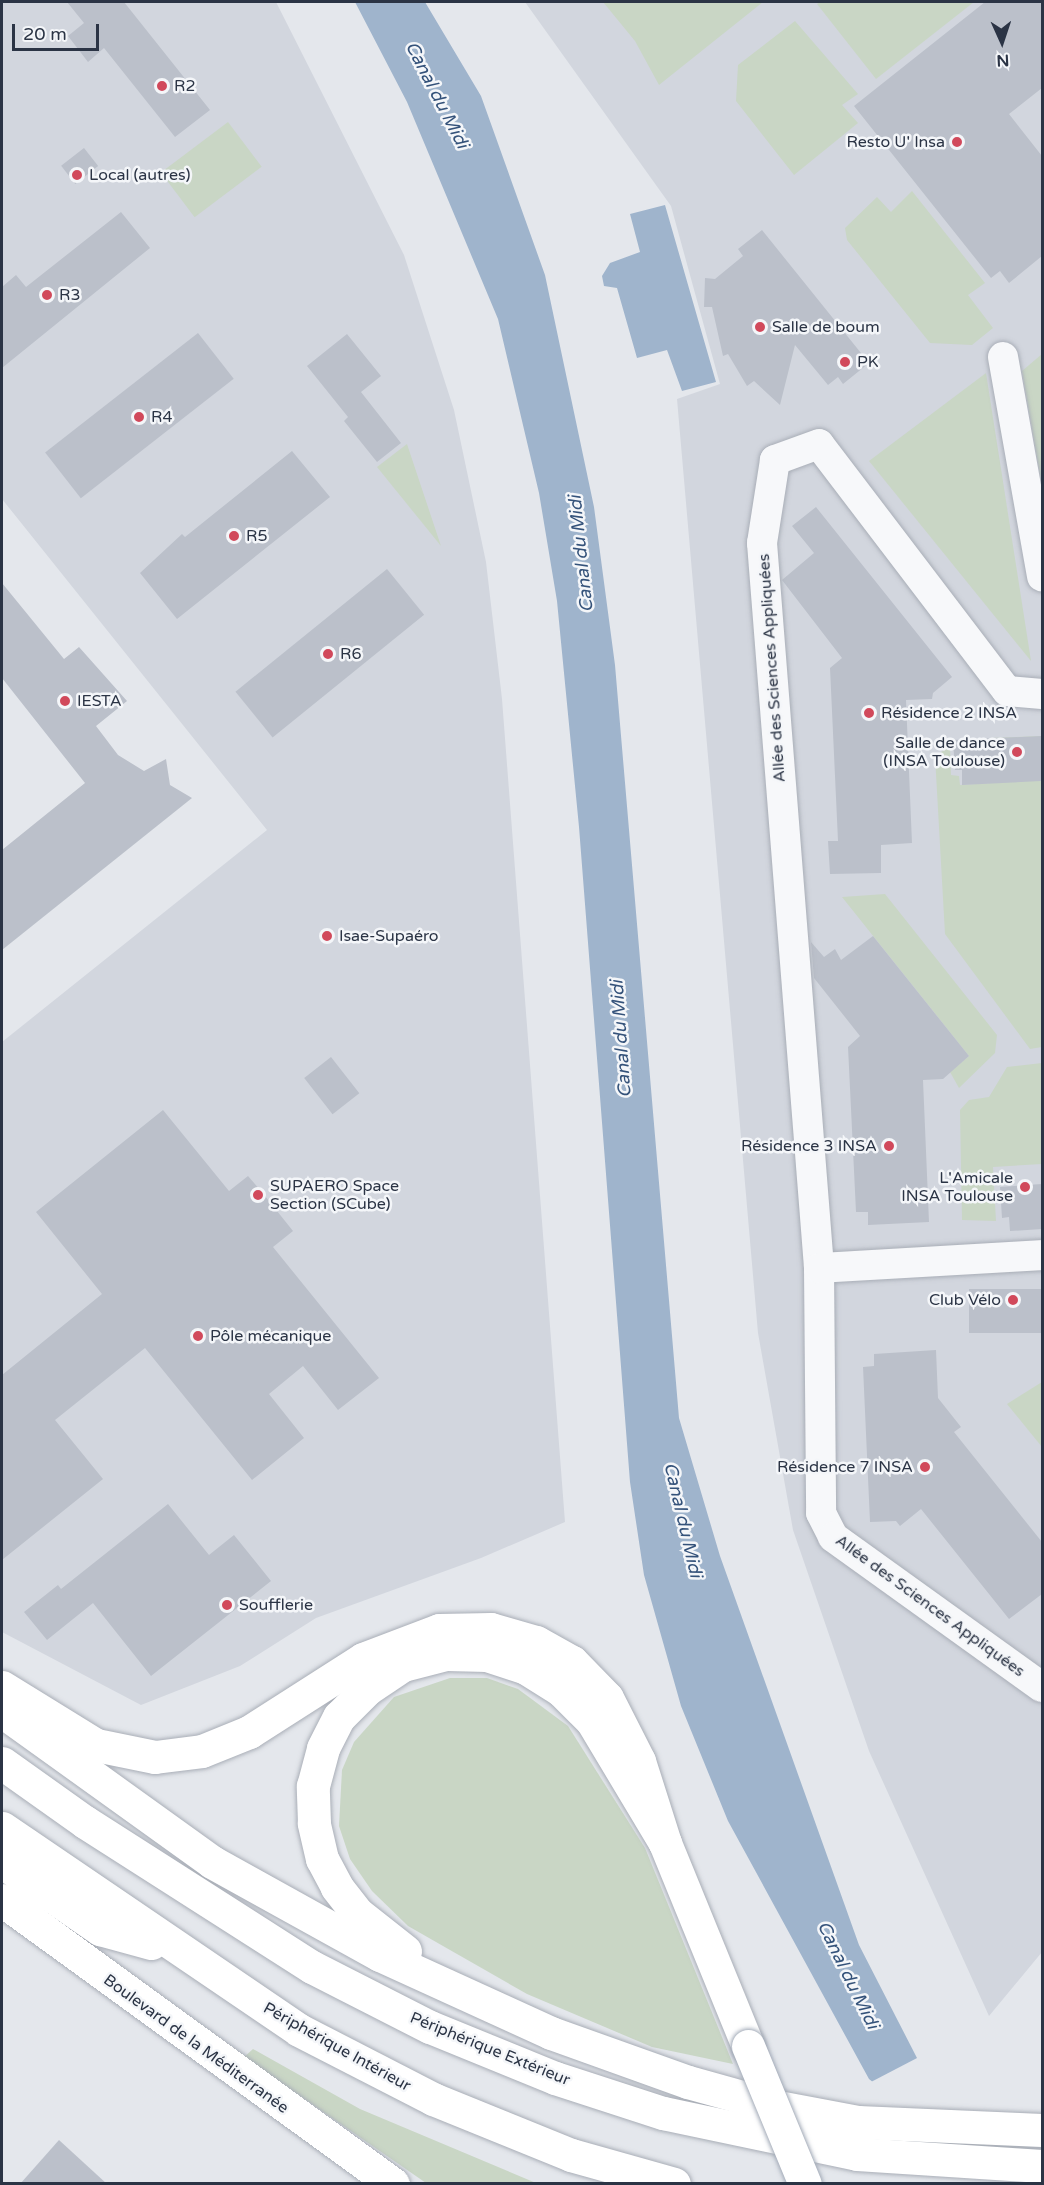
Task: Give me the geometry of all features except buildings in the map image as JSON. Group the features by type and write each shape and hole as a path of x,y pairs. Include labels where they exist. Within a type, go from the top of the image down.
{"main road":[{"path":"2,1687 96,1744 155,1757 202,1750 249,1732 363,1659 398,1643 438,1630 491,1629 536,1642 572,1662 607,1698 639,1761 665,1843 805,2184"},
{"path":"451,1988 357,1912 322,1859 314,1822 314,1786 323,1748 339,1717 367,1689 403,1665 446,1654 487,1655 526,1668 561,1690 592,1721 665,1843"},
{"path":"2,1711 212,1862 380,1955 562,2037 688,2082 778,2107 858,2122 1042,2130"},
{"name":"Périphérique Extérieur","path":"2,1762 85,1822 312,1967 430,2027 555,2078 663,2113 857,2154 1042,2166"},
{"name":"Périphérique Intérieur","path":"2,1828 176,1950 299,2030 432,2099 571,2155 674,2184"},
{"path":"2,1862 100,1929 176,1950"},
{"name":"Boulevard de la Méditerranée","path":"2,1900 393,2184"}],"street":[{"path":"1003,357 1042,577"},
{"name":"Allée des Sciences Appliquées","path":"1042,694 1007,691 819,444 775,460 762,543 819,1268 821,1513 833,1537 1042,1687"},
{"path":"819,1268 1042,1254"}],"shaded area":[{"name":"Isae-Supaéro","path":"2,2 276,2 404,255 454,410 486,562 502,699 565,1522 481,1558 316,1618 240,1666 141,1705 2,1632 2,1042 267,830 2,499"},
{"path":"525,2 1042,2 1042,1952 989,2016 869,1751 793,1530 758,1333 677,399 720,384 671,206"}],"green space":[{"path":"603,2 763,2 659,85 635,41"},
{"path":"820,2 974,2 876,79 817,4"},
{"path":"795,21 858,94 842,105 858,123 794,175 736,101 738,65"},
{"path":"228,122 262,167 195,217 161,173"},
{"path":"912,191 985,283 968,295 993,328 972,345 930,343 847,240 845,228 877,197 891,212"},
{"path":"1042,354 1042,479 1041,480 1022,371"},
{"path":"986,373 1031,661 869,461"},
{"path":"407,444 441,546 377,467"},
{"path":"1042,736 1042,1047 1030,1049 945,934 935,756 950,746 951,775 959,776 960,785 991,783 990,738"},
{"path":"885,894 997,1035 995,1053 959,1088 950,1072 969,1056 842,897"},
{"path":"1042,1063 1042,1164 993,1167 996,1221 962,1220 960,1110 969,1100 989,1097 1007,1067"},
{"path":"1042,1382 1042,1447 1007,1404"},
{"path":"450,1678 487,1678 518,1689 568,1726 645,1848 733,2064 652,2047 527,1994 408,1926 372,1891 350,1859 339,1826 342,1770 354,1742 394,1697"},
{"path":"253,2049 360,2109 536,2183 426,2183 244,2057"}],"water":[{"name":"Canal du Midi","path":"355,2 425,2 481,96 545,275 594,507 615,665 679,1418 720,1556 859,1945 917,2058 998,2183 869,2079 728,1821 681,1706 644,1575 630,1482 579,827 557,601 539,493 498,319 407,102"},
{"path":"665,205 716,382 682,391 667,350 637,358 617,288 604,286 602,276 610,263 640,252 630,214"}],"pier":[{"path":"919,2057 1001,2184 939,2184 871,2082"}],"place":[{"name":"R2","path":"162,86"},
{"name":"Resto U' Insa","path":"957,142"},
{"name":"Local (autres)","path":"77,175"},
{"name":"R3","path":"47,295"},
{"name":"Salle de boum","path":"760,327"},
{"name":"PK","path":"845,362"},
{"name":"R4","path":"139,417"},
{"name":"R5","path":"234,536"},
{"name":"R6","path":"328,654"},
{"name":"IESTA","path":"65,701"},
{"name":"Résidence 2 INSA","path":"869,713"},
{"name":"Salle de dance (INSA Toulouse)","path":"1017,752"},
{"name":"Isae-Supaéro","path":"327,936"},
{"name":"Résidence 3 INSA","path":"889,1146"},
{"name":"L'Amicale INSA Toulouse","path":"1025,1187"},
{"name":"SUPAERO Space Section (SCube)","path":"258,1195"},
{"name":"Club Vélo","path":"1013,1300"},
{"name":"Pôle mécanique","path":"198,1336"},
{"name":"Résidence 7 INSA","path":"925,1467"},
{"name":"Soufflerie","path":"227,1605"}]}
